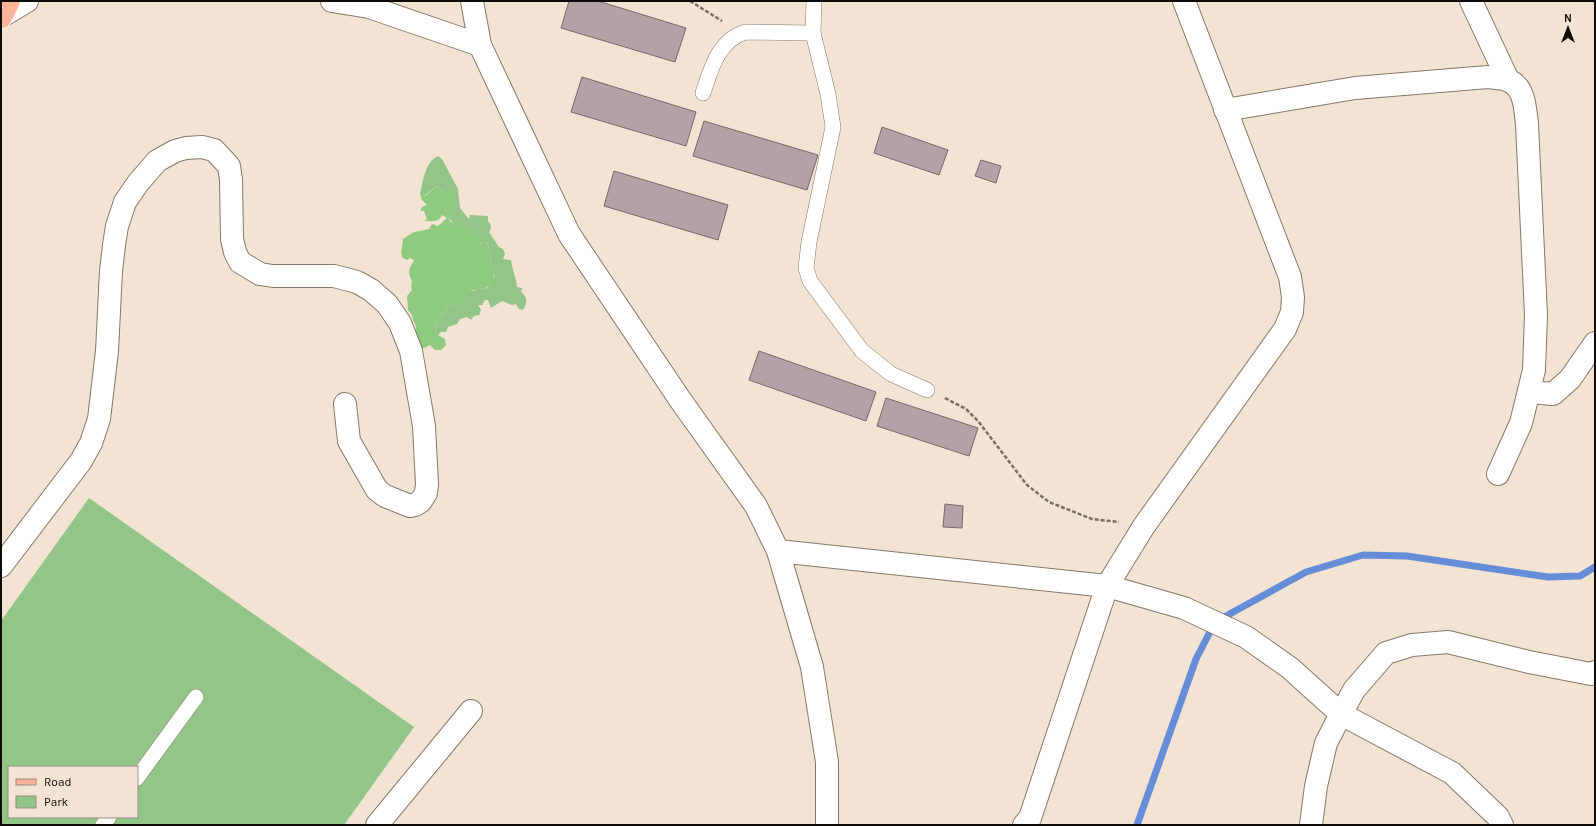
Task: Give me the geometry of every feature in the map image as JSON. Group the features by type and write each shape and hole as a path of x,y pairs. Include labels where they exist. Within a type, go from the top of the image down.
{"street":[{"path":"4,11 27,1"},
{"path":"332,1 369,7 480,45"},
{"path":"472,1 480,45 569,234 681,401 756,506 778,551 812,667 827,762 827,825"},
{"path":"1024,825 1030,818 1107,586 1144,526 1284,329 1292,312 1293,297 1290,277 1184,1"},
{"path":"1471,1 1508,80"},
{"path":"1225,110 1355,88 1488,77 1508,80 1518,87 1524,99 1527,124 1536,315 1534,370 1521,423 1498,474"},
{"path":"1,566 81,460 92,443 99,419 102,400 107,351 111,271 117,226 125,202 138,183 157,161 175,151 186,148 208,148 214,150 229,166 231,180 232,238 235,252 240,262 260,274 273,276 334,276 357,282 371,290 387,304 400,322 411,351 424,426 428,484 426,493 421,501 410,506 385,496 377,490 349,442 344,404"},
{"path":"1529,392 1553,394 1570,379 1595,343"},
{"path":"778,551 1107,586 1184,608 1246,638 1290,668 1341,714 1452,773 1498,817 1502,825"},
{"path":"1311,825 1316,786 1326,743 1354,690 1386,653 1412,645 1448,642 1529,662 1591,674 1595,672"},
{"path":"377,825 471,711"}],"lane":[{"path":"814,1 813,33 828,94 833,127 809,242 806,268 810,281 862,351 891,374 927,390"},
{"path":"703,93 714,62 723,47 738,35 745,32 813,33"},
{"path":"138,777 196,697"}],"path":[{"path":"690,1 714,17 745,32"},
{"path":"927,390 966,409 991,436 1027,485 1049,502 1092,519 1125,522"}],"green space":[{"path":"438,156 442,159 458,189 460,208 469,219 470,215 488,216 488,221 491,226 489,232 499,247 503,249 505,254 503,259 511,260 517,287 522,288 521,292 525,296 526,301 523,310 519,309 516,304 512,305 502,301 491,308 488,300 485,300 482,305 478,305 481,310 479,315 474,316 471,320 467,317 460,319 457,324 448,327 446,332 441,332 438,335 435,330 436,323 449,306 456,304 461,300 469,289 473,291 488,288 495,277 490,265 491,256 486,238 480,244 478,237 468,230 457,227 448,217 444,193 437,186 424,196 420,194 427,167"},
{"path":"437,186 444,193 451,191 454,201 454,209 448,217 451,222 456,223 457,227 463,226 479,237 480,244 482,243 482,240 486,238 491,256 495,283 479,290 469,289 465,296 465,300 462,303 449,306 441,316 441,321 436,323 435,330 438,335 445,339 446,345 441,350 435,350 430,345 422,349 417,342 416,326 412,315 408,310 407,296 412,290 412,281 409,270 414,260 410,258 407,260 403,258 401,254 403,239 414,232 429,229 432,224 438,226 447,218 442,215 441,218 437,220 424,221 427,219 424,211 420,211 422,207 427,205 422,200 420,194 424,192 425,196"},
{"path":"89,498 414,727 344,825 1,825 1,621"}],"building":[{"path":"569,1 598,1 686,28 675,62 561,28"},
{"path":"582,77 696,112 686,146 571,112"},
{"path":"704,121 818,155 807,190 693,156"},
{"path":"882,127 948,150 939,175 874,153"},
{"path":"981,160 1001,166 996,183 975,176"},
{"path":"614,171 728,205 718,240 604,206"},
{"path":"759,351 876,392 866,421 749,380"},
{"path":"886,398 978,428 969,456 877,426"},
{"path":"945,504 963,506 962,528 943,527"}],"waterway":[{"path":"1137,825 1196,659 1215,622 1306,572 1363,555 1407,556 1548,577 1580,576 1595,567"}]}
